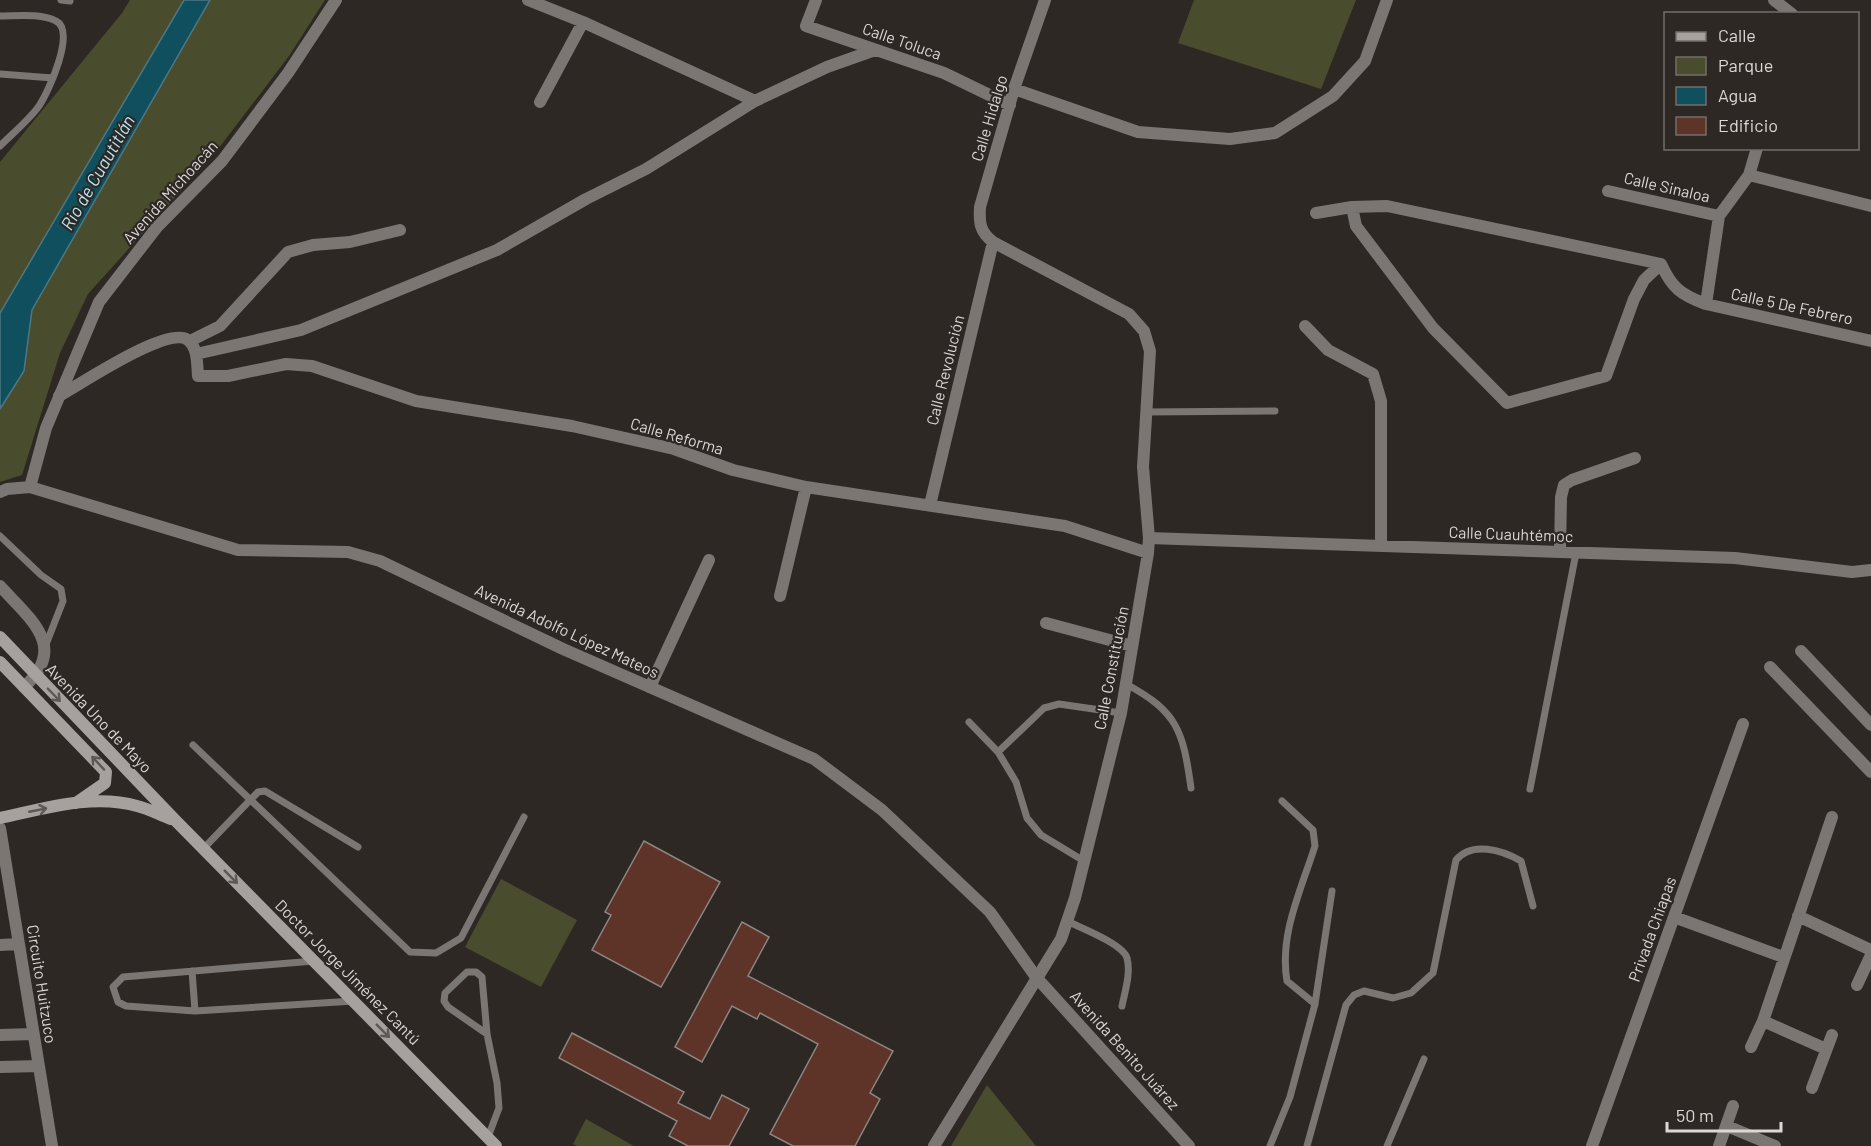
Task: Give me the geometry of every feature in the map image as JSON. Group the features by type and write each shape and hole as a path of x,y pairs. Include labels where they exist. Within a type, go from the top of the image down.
{"main road":[{"name":"Avenida Uno de Mayo","path":"0,637 175,820"},
{"path":"0,662 106,772 105,783 76,803"},
{"path":"0,818 76,803 135,805 175,820"},
{"name":"Doctor Jorge Jiménez Cantú","path":"175,820 490,1143"}],"street":[{"name":"Avenida Michoacán","path":"30,487 46,428 99,302 157,227 222,161 288,73 336,0"},
{"path":"528,0 583,22 755,100"},
{"name":"Calle Toluca","path":"816,0 806,26 944,73 1010,105"},
{"name":"Calle Hidalgo","path":"993,242 984,236 979,222 980,207 1014,89 1045,0"},
{"path":"1014,89 1138,132 1230,139 1275,133 1333,96 1365,61 1387,0"},
{"path":"1774,0 1789,12"},
{"path":"540,102 583,22"},
{"path":"58,396 158,340 178,335 190,341 196,354 301,330 497,250 586,199 646,169 755,100 827,67 875,50"},
{"path":"1706,304 1719,216 1749,175 1757,150"},
{"path":"1749,175 1871,206"},
{"name":"Calle Sinaloa","path":"1608,191 1719,216"},
{"path":"1316,213 1352,207 1387,206 1661,264"},
{"path":"1352,207 1356,226 1433,328 1507,403 1606,376 1634,299 1644,280 1661,264"},
{"path":"190,341 220,326 288,252 313,245 350,242 400,230"},
{"name":"Calle Constitución","path":"934,1146 1061,939 1084,861 1121,713 1149,538 1143,467 1150,351 1144,331 1129,314 993,242"},
{"name":"Calle Revolución","path":"930,505 993,242"},
{"name":"Calle 5 De Febrero","path":"1661,264 1670,283 1686,296 1706,304 1871,341"},
{"path":"1305,326 1329,350 1373,374 1381,400 1381,546"},
{"name":"Calle Reforma","path":"196,354 198,376 228,376 286,364 312,366 416,401 572,426 674,449 733,470 806,487 1065,526 1148,553"},
{"path":"1560,552 1561,497 1564,485 1572,480 1635,458"},
{"name":"Avenida Adolfo López Mateos","path":"0,492 7,489 30,487 238,550 348,552 380,561 563,649 814,759 882,810 990,912 1036,977"},
{"path":"780,596 806,487"},
{"name":"Calle Cuauhtémoc","path":"1149,538 1735,558 1852,572 1871,570"},
{"path":"650,687 709,560"},
{"path":"0,586 38,627 45,650 45,662 36,676 24,687"},
{"path":"1046,623 1132,646"},
{"path":"1801,651 1871,725"},
{"path":"1770,667 1871,772"},
{"name":"Privada Chiapas","path":"1592,1146 1743,724"},
{"path":"1751,1047 1763,1021 1832,817"},
{"name":"Circuito Huitzuco","path":"0,828 52,1146"},
{"path":"1798,916 1871,950"},
{"path":"1674,917 1783,957"},
{"path":"0,945 19,944"},
{"path":"1857,985 1871,955"},
{"name":"Avenida Benito Juárez","path":"1036,977 1190,1146"},
{"path":"1763,1021 1826,1048"},
{"path":"0,1035 33,1034"},
{"path":"1812,1088 1832,1035"},
{"path":"0,1066 39,1066"},
{"path":"1719,1146 1733,1106"},
{"path":"1727,1126 1775,1146"}],"lane":[{"path":"61,0 70,1"},
{"path":"0,16 49,18 58,22 64,30 64,43 53,78 39,106 0,146"},
{"path":"0,74 53,78"},
{"path":"1146,412 1275,411"},
{"path":"0,536 41,575 61,589 63,601 45,650"},
{"path":"1530,789 1576,553"},
{"path":"1126,684 1143,693 1171,716 1184,742 1191,788"},
{"path":"998,752 1044,708 1059,704 1121,713"},
{"path":"969,722 998,752 1016,782 1028,818 1041,835 1084,861"},
{"path":"193,746 249,802 410,952 436,953 461,938 524,817"},
{"path":"203,849 258,792 265,791 358,847"},
{"path":"1282,801 1313,830 1315,846 1285,942 1284,962 1287,981 1315,1004"},
{"path":"1307,1146 1346,1005 1354,995 1364,991 1393,998 1411,993 1433,973 1456,860 1463,852 1479,848 1509,854 1521,861 1533,906"},
{"path":"1270,1146 1290,1097 1315,1004 1332,891"},
{"path":"1067,921 1119,947 1127,955 1128,968 1122,1006"},
{"path":"314,961 123,978 113,987 118,1002 126,1006 195,1011 354,1001"},
{"path":"192,971 195,1011"},
{"path":"487,1034 444,1001 445,993 466,972 476,972 482,977 487,1034 497,1083 499,1108 490,1143"},
{"path":"1388,1146 1424,1059"}],"green space":[{"path":"130,0 325,0 289,56 215,153 88,294 60,353 22,475 0,482 0,162 122,13"},
{"path":"1194,0 1356,0 1321,89 1178,43"},
{"path":"501,879 577,920 541,987 465,947"},
{"path":"987,1085 1036,1146 951,1146"},
{"path":"586,1119 634,1146 577,1146 573,1144"}],"water":[{"name":"Rio de Cuautitlán","path":"184,0 210,0 32,310 24,371 0,409 0,313"}],"building":[{"path":"644,841 720,882 661,987 592,950 611,915 605,912"},
{"path":"742,922 769,937 748,976 893,1051 870,1093 880,1099 855,1146 793,1146 770,1134 818,1044 760,1013 757,1019 732,1006 702,1062 675,1047"},
{"path":"572,1033 684,1092 678,1103 710,1119 722,1095 749,1109 729,1146 688,1146 669,1136 677,1121 559,1058"}]}
